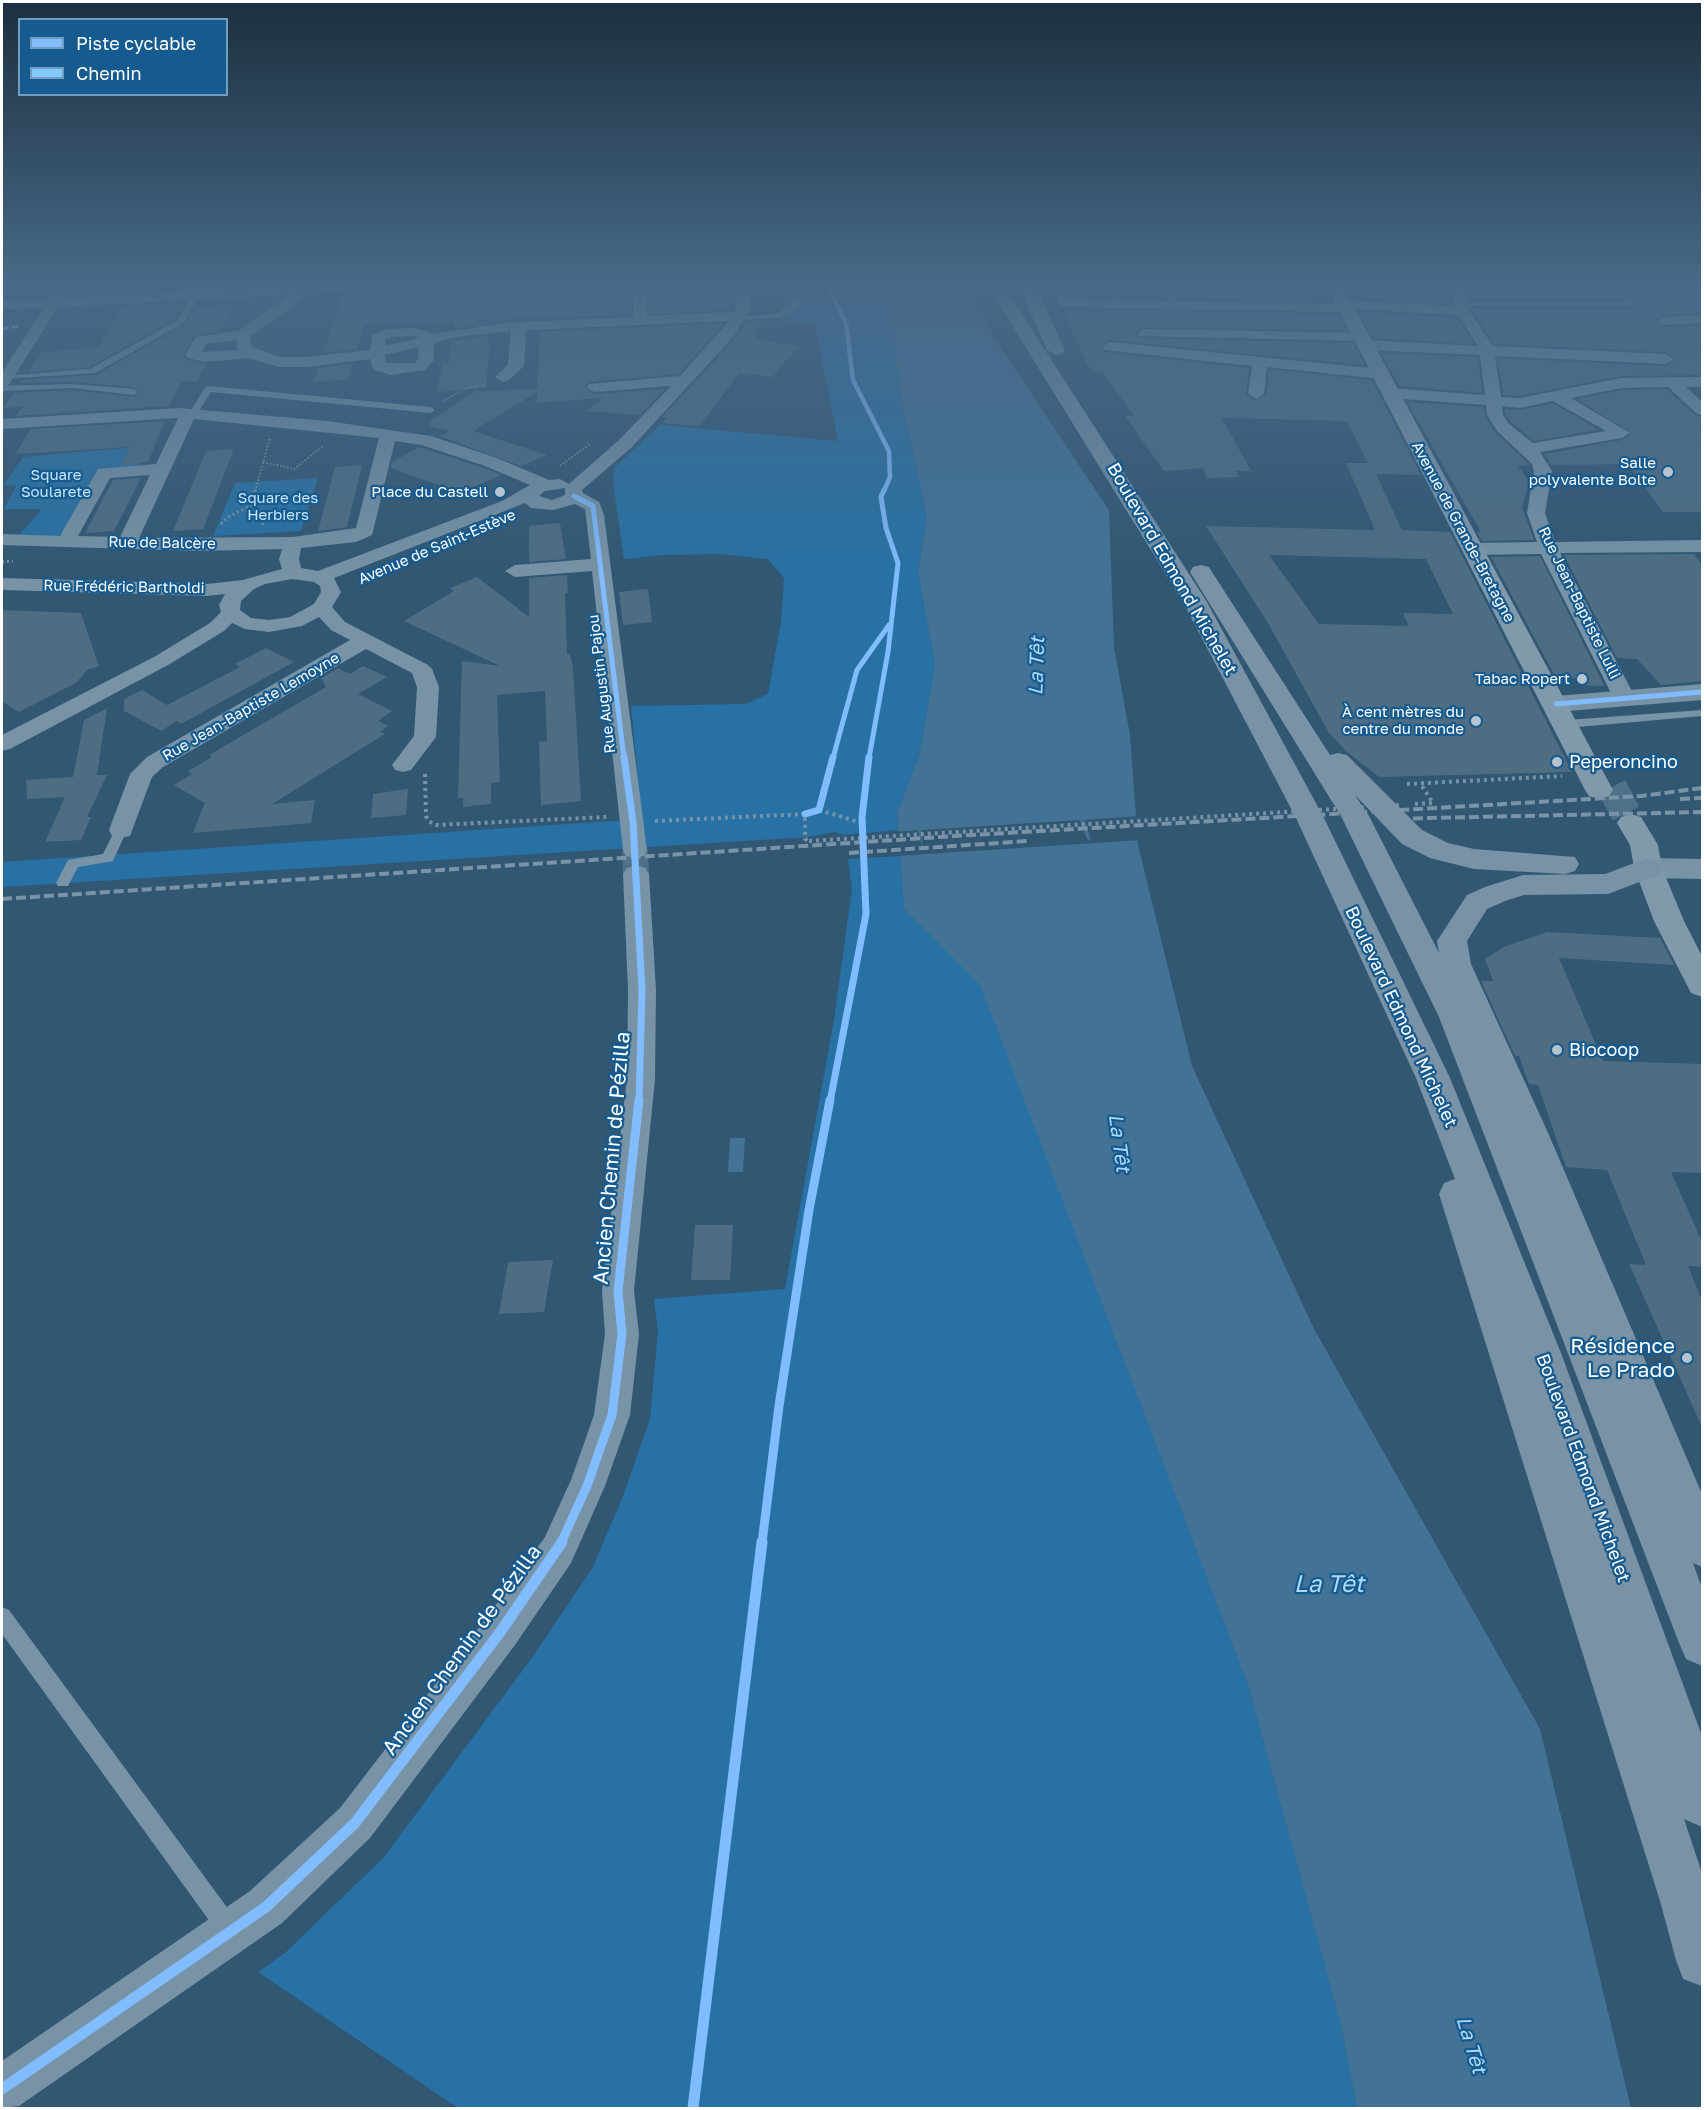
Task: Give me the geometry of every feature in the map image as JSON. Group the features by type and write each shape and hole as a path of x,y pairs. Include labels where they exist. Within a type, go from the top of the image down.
{"highway":[{"name":"Boulevard Edmond Michelet","path":"1055,381 1108,461 1195,602 1310,818 1331,868 1433,1078 1542,1353 1702,1802"},
{"path":"1056,381 1060,390"},
{"name":"Boulevard Edmond Michelet","path":"1075,381 1179,538"},
{"name":"Boulevard Edmond Michelet","path":"1192,558 1355,816 1455,1017 1702,1642"},
{"path":"1285,704 1412,837 1440,850 1474,859 1508,862 1648,868"},
{"path":"1331,868 1455,1186 1694,1908 1702,1960"},
{"path":"1648,868 1608,884 1523,885 1495,894 1476,902 1452,941 1456,964 1554,1188 1702,1545"}],"main road":[{"name":"Avenue de Grande-Bretagne","path":"1384,383 1471,549 1564,708 1602,784"},
{"path":"1624,823 1626,846 1648,868 1669,921 1702,985"}],"street":[{"path":"595,387 667,381"},
{"path":"4,427 191,418 387,439 476,472 520,482 551,494 588,478 685,381"},
{"path":"1256,394 1258,381"},
{"path":"1375,381 1520,403 1621,383 1702,382"},
{"name":"Rue Jean-Baptiste Lulli","path":"1490,381 1495,415 1503,427 1529,449 1543,471 1536,513 1548,548 1625,699"},
{"path":"1676,383 1702,410"},
{"path":"1529,449 1622,433 1556,396"},
{"path":"191,418 271,433 331,439 387,439"},
{"path":"133,543 161,469 191,418"},
{"path":"133,543 191,418"},
{"name":"Rue de Balcère","path":"2,540 198,546 292,543 356,536 365,531 387,439"},
{"path":"66,542 104,473 161,469"},
{"name":"Rue Augustin Pajou","path":"551,494 595,515 633,819 636,862"},
{"name":"Avenue de Saint-Estève","path":"295,622 324,592 518,513 551,494"},
{"path":"292,543 290,559 292,573"},
{"path":"1471,549 1700,550"},
{"path":"514,571 602,564"},
{"name":"Rue Frédéric Bartholdi","path":"2,584 207,590 247,585 260,579 292,573 324,592"},
{"path":"2,744 161,661 217,627 230,609 238,591 247,585"},
{"path":"324,592 339,626"},
{"name":"Rue Frédéric Bartholdi","path":"2,594 201,599 230,609 245,623 257,626"},
{"path":"161,661 257,626 295,622 339,626 422,669 428,687 425,737 403,765"},
{"name":"Rue Jean-Baptiste Lemoyne","path":"121,830 142,774 156,762 366,640"},
{"path":"1564,708 1625,699 1702,692"},
{"name":"Ancien Chemin de Pézilla","path":"2,2089 266,1907 355,1823 501,1631 558,1550 587,1486 612,1415 622,1334 618,1291 641,1079 642,990 636,862"},
{"path":"1648,868 1702,869"}],"lane":[{"path":"3,383 134,392"},
{"path":"191,418 208,389 431,410"},
{"path":"1564,708 1702,713"},
{"name":"Rue Jean-Baptiste Lemoyne","path":"63,883 73,863 108,858 121,830"},
{"path":"2,1617 231,1931"}],"path":[{"path":"431,410 465,388 485,386 494,381"},
{"path":"269,543 254,504 255,486 271,433"},
{"path":"263,462 294,469 331,439"},
{"path":"403,765 425,774 426,816 428,821 436,825 805,814 805,839 809,841 1401,805"},
{"path":"1420,783 1433,803"},
{"path":"1407,784 1602,784"},
{"path":"819,810 862,824"}],"green space":[{"path":"826,381 899,381 927,517 918,571 935,666 919,756 897,813 898,830 843,835 835,832 809,837 2,887 2,862 642,819 631,706 746,704 768,694 781,622 784,578 768,559 720,554 664,555 624,559 613,481 614,468 660,425 838,441"},
{"name":"Square Soularete","path":"147,446 137,467 100,472 60,537 18,536 42,509 4,509 16,486 4,485 23,457"},
{"name":"Square des Herbiers","path":"318,478 301,531 213,536 235,483"},
{"path":"900,856 904,909 980,984 1248,1685 1341,2025 1357,2108 458,2108 258,1972 286,1952 384,1857 534,1655 593,1567 623,1496 650,1419 658,1331 654,1299 785,1289 834,1020 852,889 848,859"}],"water":[{"name":"La Têt","path":"899,381 1023,381 1109,510 1114,648 1130,735 1138,845 1192,1066 1314,1329 1540,1729 1631,2108 1357,2108 1341,2025 1248,1685 980,985 904,909 897,813 919,756 935,666 918,571 927,517"},
{"path":"730,1138 745,1138 743,1172 728,1172"}],"pier":[{"path":"1139,816 1141,840 897,856 895,832 918,830 923,851 921,830 1080,820 1087,839 1091,841 1085,821 1082,820"}],"building":[{"path":"21,381 190,381 181,382 169,406 16,416 22,407 3,408 14,393 72,390 135,397 140,392 134,387 72,382 20,383"},
{"path":"439,381 487,381 486,388 437,392"},
{"path":"537,381 595,381 589,382 585,386 587,391 595,394 665,389 640,415 586,411 603,398 536,403 537,392 473,431 547,455 521,466 439,436 450,431 429,426 431,424 428,423 475,391 537,389"},
{"path":"695,381 733,381 700,426 662,423 667,418 662,417"},
{"path":"1109,381 1247,381 1246,394 1255,401 1266,394 1268,381 1373,381 1421,475 1376,474 1402,530 1450,532 1572,772 1379,777 1346,751 1329,733 1268,623 1206,526 1375,530 1346,463 1368,463 1347,421 1222,418 1251,471 1236,471 1239,477 1207,478 1203,468 1164,471 1125,416 1134,416","holes":["1269,555 1426,559 1453,614 1403,613 1409,626 1319,624"]},
{"path":"1397,381 1481,381 1482,393 1399,386"},
{"path":"1501,381 1593,381 1520,396 1503,395"},
{"path":"1667,389 1694,415 1702,417 1702,512 1663,512 1628,464 1551,465 1544,454 1622,440 1632,434 1577,399 1621,390"},
{"path":"1407,402 1484,407 1485,416 1495,432 1530,465 1518,466 1529,482 1522,507 1534,540 1482,541 1477,532 1481,532"},
{"path":"1553,403 1599,430 1534,441 1505,414 1505,409 1520,410"},
{"path":"165,421 148,462 121,465 130,447 15,454 31,429"},
{"path":"419,447 501,475 460,493 391,468 392,462"},
{"path":"234,449 203,529 173,531 206,451"},
{"path":"362,465 347,527 318,531 335,467"},
{"path":"141,478 114,531 85,533 113,480"},
{"path":"560,523 566,559 529,562 529,526"},
{"path":"1694,554 1702,566 1702,681 1661,685 1637,659 1617,658 1564,555"},
{"path":"1540,556 1605,686 1578,685 1574,678 1555,676 1491,557"},
{"path":"567,575 568,593 565,593 567,654 570,654 573,667 581,801 541,805 539,742 547,741 545,691 497,695 500,782 491,783 491,804 463,807 463,798 458,798 462,661 500,666 404,621 454,591 450,588 477,577 529,617 529,578"},
{"path":"648,589 652,622 623,625 619,592"},
{"path":"2,610 81,613 99,666 87,670 76,683 19,712 12,708 2,701"},
{"path":"266,648 294,662 181,724 177,721 161,731 124,711 124,699 142,690 167,705 240,667 235,664"},
{"path":"363,666 387,677 358,694 392,711 378,721 388,726 380,732 385,734 272,804 315,800 311,823 193,833 205,803 174,785 192,774 188,771 212,757 209,755 326,687 321,678 338,668 350,674"},
{"path":"107,708 97,775 107,775 87,817 91,817 81,840 45,842 65,797 27,799 26,780 73,777 84,720"},
{"path":"408,789 406,815 371,818 373,794"},
{"path":"1547,932 1660,938 1674,965 1559,958 1603,1061 1702,1064 1702,1173 1671,1172 1702,1242 1702,1267 1688,1266 1702,1301 1702,1427 1629,1264 1646,1265 1607,1170 1566,1167 1538,1085 1529,1084 1519,1056 1515,1056 1481,981 1493,981 1485,959 1504,947"},
{"path":"695,1225 733,1225 730,1280 691,1280"},
{"path":"553,1260 544,1312 499,1314 508,1262"}],"tunnel":[{"path":"1612,787 1631,823"},
{"path":"635,850 636,874"}],"railway":[{"path":"2,899 955,836 1641,796 1702,788"},
{"path":"1680,799 1702,798"},
{"path":"1385,819 1702,812"},
{"path":"849,853 1028,841"}],"cycle path":[{"path":"693,2108 779,1406 809,1210 866,914 862,817 869,754 888,652 889,625 898,563 886,528 881,497 890,477 889,451 878,425 854,381"},
{"path":"2,2089 266,1907 355,1823 501,1631 558,1550 587,1486 612,1415 622,1334 618,1291 641,1079 642,990 633,822 614,681 602,564 593,506 574,496"},
{"path":"805,814 819,810 857,670 889,625"},
{"path":"1556,704 1702,692"}],"place":[{"name":"Salle polyvalente Bolte","path":"1668,472"},
{"name":"Place du Castell","path":"500,492"},
{"name":"Tabac Ropert","path":"1582,679"},
{"name":"À cent mètres du centre du monde","path":"1476,721"},
{"name":"Peperoncino","path":"1557,762"},
{"name":"Biocoop","path":"1557,1050"},
{"name":"Résidence Le Prado","path":"1687,1358"}]}
